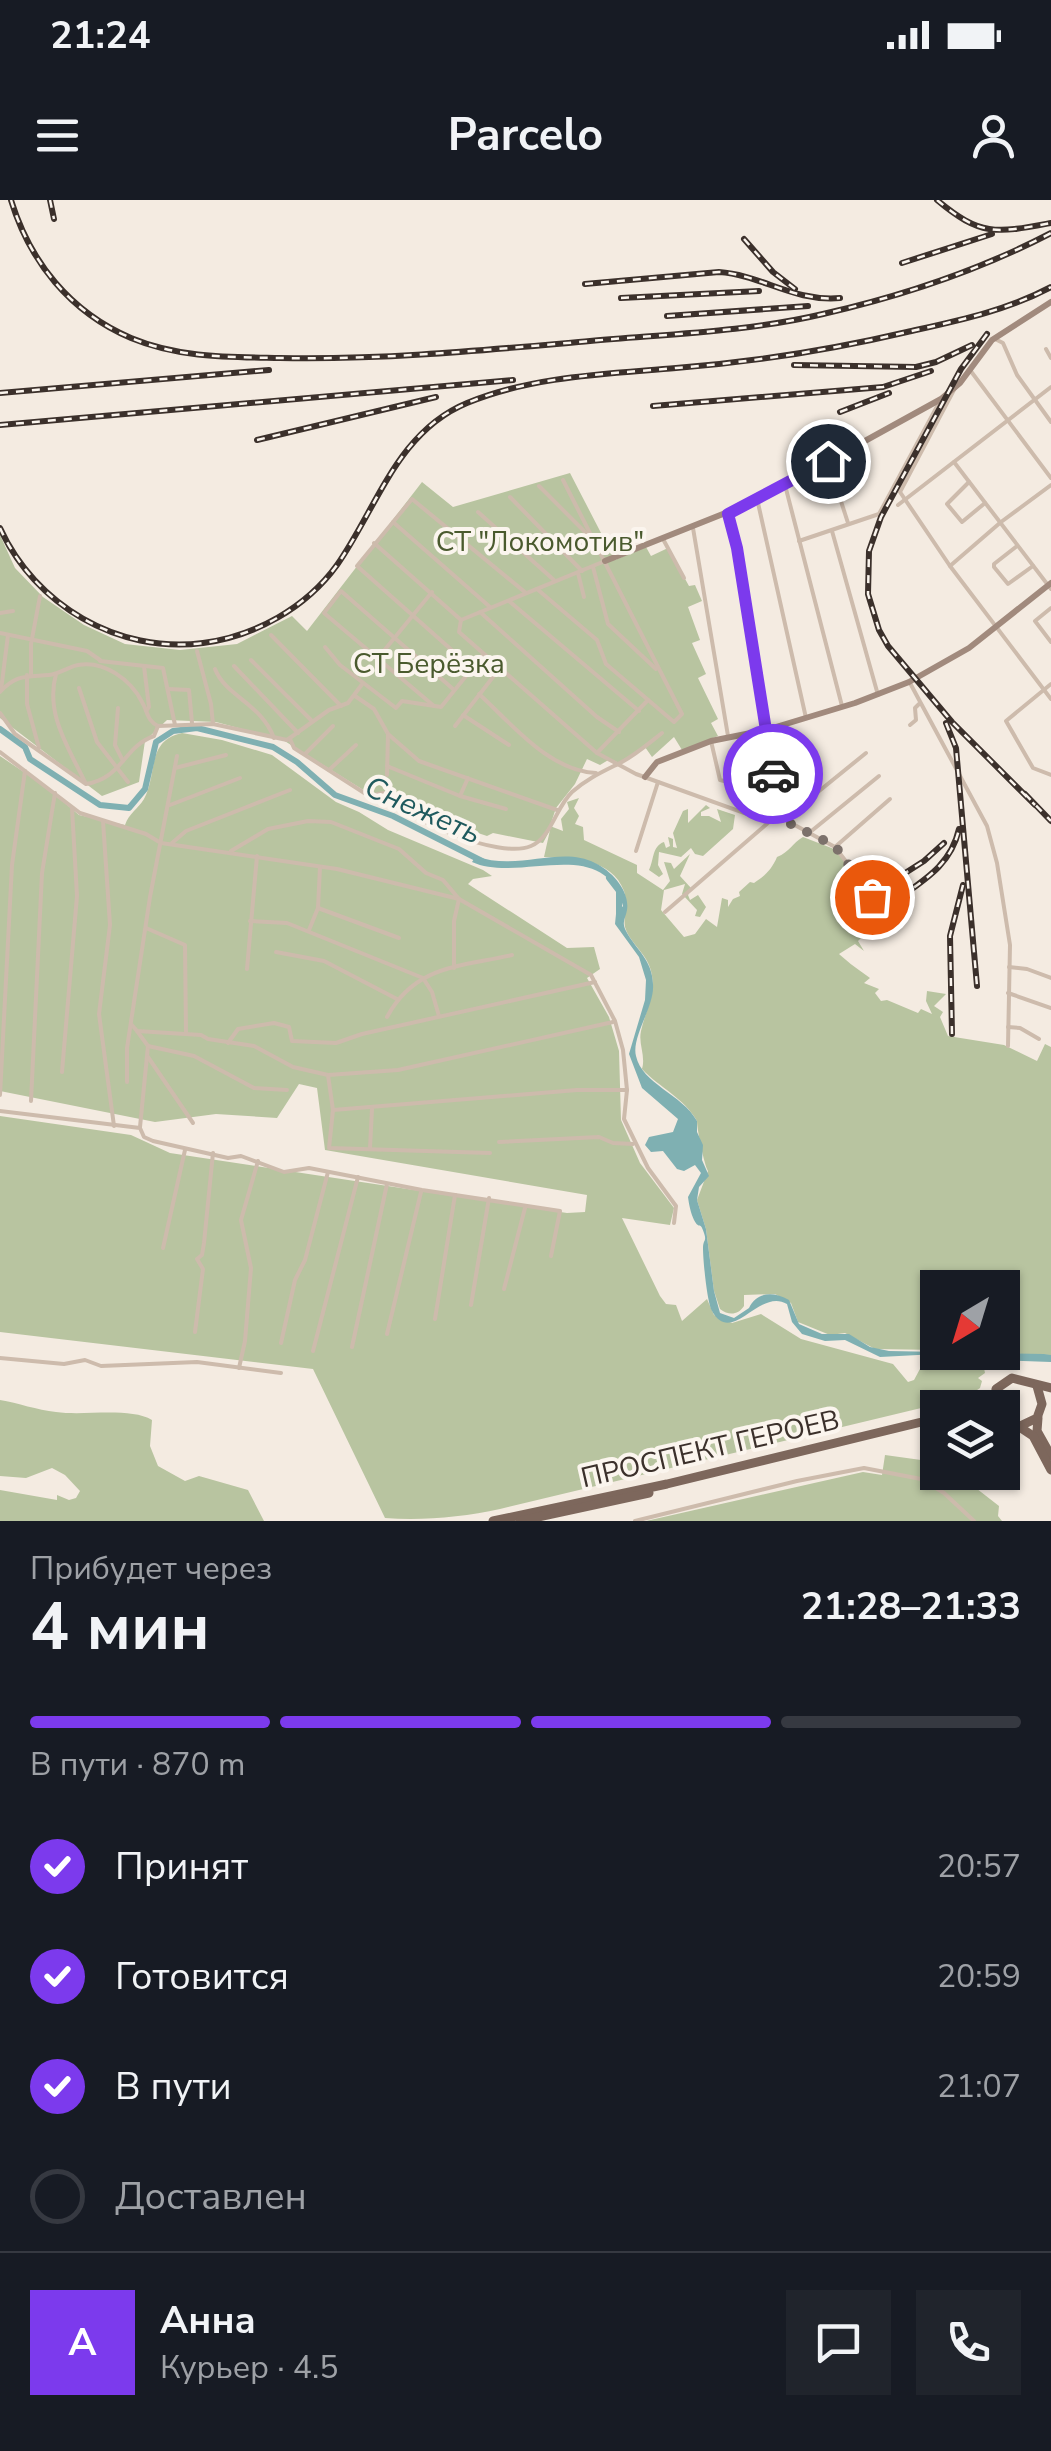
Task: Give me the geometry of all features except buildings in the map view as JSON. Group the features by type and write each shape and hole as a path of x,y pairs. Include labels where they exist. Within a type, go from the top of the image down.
{"main road":[{"path":"998,1390 1012,1378 1051,1388"},
{"path":"1037,1386 1045,1405 1037,1431 1051,1456"},
{"path":"1020,1426 1032,1423 1045,1405"},
{"name":"ПРОСПЕКТ ГЕРОЕВ","path":"492,1521 920,1425"},
{"name":"ПРОСПЕКТ ГЕРОЕВ","path":"520,1521 687,1485 920,1426"},
{"path":"1020,1428 1033,1436 1051,1470"}],"street":[{"path":"1051,302 992,340 969,368 899,489 901,503 1051,699"},
{"path":"992,340 1004,342 1018,375 1051,422"},
{"path":"1046,349 1051,358"},
{"path":"950,566 1051,482 969,368"},
{"path":"901,503 1051,387"},
{"path":"461,620 758,500 955,388"},
{"path":"799,542 879,514 940,399"},
{"path":"828,461 848,523"},
{"path":"645,778 657,762 711,741 766,730 909,682 960,654 1050,586 954,462"},
{"path":"536,589 597,640 606,664 648,700 674,722 682,714 562,480"},
{"path":"970,482 946,504 962,522 985,503"},
{"path":"784,485 842,706"},
{"path":"539,486 593,539"},
{"path":"510,497 580,572 584,597"},
{"path":"472,668 357,566 412,499 526,593"},
{"path":"758,500 806,718"},
{"path":"478,512 555,581"},
{"path":"728,514 777,800 786,818 835,846 872,897"},
{"path":"393,522 490,607"},
{"path":"693,528 728,736"},
{"path":"831,530 878,695"},
{"path":"663,538 684,578"},
{"path":"374,543 461,620"},
{"path":"1018,546 994,567 1010,584 1033,566"},
{"path":"592,566 608,624 660,672"},
{"path":"434,706 324,613 342,591 453,689"},
{"path":"378,658 432,592"},
{"path":"39,748 27,704 40,596"},
{"path":"509,601 639,711"},
{"path":"1051,608 1035,621 1051,642"},
{"path":"0,612 13,610"},
{"path":"480,612 597,717 619,732"},
{"path":"461,620 458,632 596,753 645,778 769,822"},
{"path":"0,633 87,651 132,686 150,722 158,726 213,724 290,738 356,696 363,683"},
{"path":"0,692 8,635"},
{"path":"271,635 341,706"},
{"path":"325,648 340,665 396,708 402,701 441,707 484,654"},
{"path":"197,651 213,724"},
{"path":"251,660 312,722"},
{"path":"0,692 11,681 29,675 56,674 74,665 162,668 175,724"},
{"path":"144,666 149,708 146,710"},
{"path":"234,666 298,733"},
{"path":"454,726 500,668"},
{"path":"214,669 222,683 257,711 274,738"},
{"path":"56,674 51,691 53,710 86,784"},
{"path":"909,682 987,826 1006,910 1010,966 1008,1046"},
{"path":"1051,684 1006,721 1033,768 1051,775"},
{"path":"78,688 97,742 128,782"},
{"path":"168,689 188,690 192,723"},
{"path":"479,694 539,749 566,768 596,773"},
{"path":"356,696 380,715 388,734 387,775"},
{"path":"596,753 648,700"},
{"path":"910,725 916,720 915,708 919,704"},
{"path":"118,708 115,745 123,761"},
{"path":"0,712 15,734 86,784 103,779 117,768 139,740 154,736 158,726"},
{"path":"463,715 509,745"},
{"path":"305,754 334,726"},
{"path":"388,734 419,761 557,810"},
{"path":"290,738 294,748 369,796 384,793 392,803 426,822 496,849 519,850 539,842 557,810 596,773 617,765 662,734"},
{"path":"711,741 720,780 774,787"},
{"path":"328,770 356,745"},
{"path":"0,752 71,806 104,821 160,842 320,866 459,899 591,975 615,1021 624,1050 624,1119 634,1144 676,1206 674,1223"},
{"path":"786,818 866,753"},
{"path":"175,768 226,755"},
{"path":"127,1082 131,1024 146,928 178,756"},
{"path":"773,776 803,765"},
{"path":"387,766 460,796 506,809"},
{"path":"0,1095 11,881 25,770"},
{"path":"808,834 879,776"},
{"path":"168,806 240,778"},
{"path":"460,796 468,778"},
{"path":"636,851 658,782"},
{"path":"172,844 186,831 290,790"},
{"path":"31,1101 42,873 56,793"},
{"path":"835,846 890,799"},
{"path":"665,912 769,822 777,800"},
{"path":"62,1072 77,896 71,806"},
{"path":"104,821 110,925 99,1014 114,1126"},
{"path":"230,852 268,829 308,821 330,822 399,849 426,873 443,880 459,899"},
{"path":"246,970 256,856"},
{"path":"309,930 318,908 320,866"},
{"path":"454,968 454,921 459,899"},
{"path":"318,908 399,938"},
{"path":"250,922 287,922 423,978 432,992 439,1018"},
{"path":"146,928 185,946 186,1033"},
{"path":"276,952 324,961 397,999"},
{"path":"387,1016 408,986 423,978 512,956"},
{"path":"1010,966 1051,978"},
{"path":"228,1043 238,1029 274,1023 289,1027 292,1040 336,1043 595,982"},
{"path":"1007,993 1051,1008"},
{"path":"137,1031 186,1033 254,1046 293,1067 328,1075 398,1070 615,1021"},
{"path":"131,1024 148,1046 194,1056 254,1088 287,1090"},
{"path":"1008,1027 1020,1028 1038,1039"},
{"path":"148,1046 140,1128 144,1136 258,1161 284,1172 308,1168 358,1175 387,1184 560,1211 550,1256"},
{"path":"147,1056 193,1123"},
{"path":"328,1075 333,1110 329,1148 490,1152"},
{"path":"333,1110 577,1090 627,1090"},
{"path":"370,1148 372,1109"},
{"path":"0,1111 140,1128"},
{"path":"499,1142 599,1137 612,1143 634,1144"},
{"path":"163,1248 186,1148"},
{"path":"195,1332 203,1269 197,1259 204,1243 213,1153"},
{"path":"239,1368 251,1268 241,1220 258,1161"},
{"path":"281,1343 295,1280 305,1260 328,1172"},
{"path":"312,1351 358,1175"},
{"path":"352,1346 387,1184"},
{"path":"387,1334 422,1190"},
{"path":"435,1319 455,1195"},
{"path":"470,1306 489,1198"},
{"path":"504,1289 525,1208"},
{"path":"0,1358 64,1364 84,1360 101,1366 198,1362 281,1372"},
{"path":"635,1521 864,1468 921,1479 944,1493 974,1521"}],"green space":[{"path":"570,473 615,560 646,547 651,556 668,548 702,601 688,607 700,640 692,643 706,674 698,678 718,719 711,723 718,736 682,750 674,737 652,757 645,747 619,763 610,759 600,765 587,759 575,784 556,808 550,826 563,831 561,819 569,809 567,802 579,798 574,808 579,816 575,824 583,827 584,840 637,865 637,873 663,890 670,881 664,862 671,863 674,869 690,854 680,876 691,888 690,900 698,895 706,907 700,917 695,916 697,910 682,894 685,884 664,890 661,910 684,937 695,934 706,919 717,927 722,898 728,900 728,907 740,896 739,892 762,878 777,857 803,837 834,849 858,876 883,916 858,941 864,951 855,944 839,954 870,978 864,983 879,989 875,993 881,1001 932,1014 926,1001 927,991 946,994 934,1006 943,1012 940,1017 948,1036 1004,1045 1037,1061 1045,1044 1051,1047 1051,1355 1020,1354 1020,1270 920,1270 920,1350 875,1349 845,1333 830,1335 798,1322 791,1303 775,1294 744,1295 744,1306 736,1313 720,1309 697,1200 708,1171 697,1121 642,1069 640,1036 653,983 647,960 625,927 624,891 618,880 601,866 578,859 544,857 550,830 543,843 493,833 487,836 381,801 283,740 216,722 167,720 145,741 139,782 102,796 0,718 0,535 15,568 43,597 84,625 125,644 180,650 237,644 292,616 307,631 422,482 453,507"},
{"path":"182,733 222,740 272,755 336,802 388,830 483,870 492,876 473,879 468,884 567,948 594,947 600,969 587,978 609,1017 619,1051 621,1120 640,1163 674,1208 670,1225 622,1218 660,1296 666,1304 676,1305 682,1321 707,1299 714,1315 732,1323 761,1314 801,1339 893,1364 908,1382 914,1380 920,1369 984,1370 978,1378 982,1381 980,1388 920,1390 920,1408 500,1509 442,1518 399,1519 385,1518 313,1369 0,1332 0,1116 131,1135 170,1153 567,1213 585,1212 587,1195 325,1150 317,1088 299,1084 277,1118 216,1114 155,1122 0,1091 0,756 79,815 125,825 144,799 158,751 171,737"},
{"path":"706,805 710,808 701,816 721,822 717,809 735,815 733,829 703,856 691,848 681,857 659,852 658,865 663,874 659,877 649,870 657,847 664,842 666,848 670,846 668,837 677,848 673,833 683,811 688,809 688,823"},
{"path":"0,1400 56,1412 132,1414 152,1420 150,1446 158,1466 185,1481 199,1476 248,1490 264,1521 0,1521 0,1490 57,1500 57,1495 69,1500 76,1498 80,1491 52,1468 26,1478 0,1476"},
{"path":"885,1455 920,1460 920,1490 978,1490 999,1506 1002,1521 646,1521 863,1472 882,1475"}],"water":[{"path":"476,856 507,861 582,858 608,871 623,889 627,903 625,928 647,961 653,984 636,1056 646,1074 682,1103 697,1121 702,1160 709,1176 699,1187 697,1200 706,1229 720,1313 734,1318 760,1296 777,1295 789,1300 799,1324 822,1334 849,1334 870,1347 920,1352 920,1355 880,1357 845,1340 825,1341 802,1334 792,1322 787,1304 777,1301 728,1323 720,1320 708,1299 705,1236 693,1218 688,1197 701,1173 695,1165 684,1171 677,1169 663,1151 651,1152 645,1145 649,1137 673,1132 678,1119 642,1088 629,1054 645,1000 646,980 639,957 615,924 616,914 623,906 613,884 598,871 580,866 513,868 472,862"},
{"path":"1020,1354 1051,1355 1051,1362 1020,1361"}],"waterway":[{"name":"Снежеть","path":"0,729 25,747 30,759 100,805 129,808 145,789 156,742 173,731 197,728 273,747 335,795 393,816 482,861"},
{"name":"Снежеть","path":"609,878 619,891 619,917"}],"railway":[{"path":"11,200 41,264 89,314 149,345 186,353 242,357 435,354 766,325 911,290 997,259 1051,233"},
{"path":"50,200 54,219"},
{"path":"937,200 966,221 990,229 1051,223"},
{"path":"902,263 992,234"},
{"path":"744,239 773,272 795,289"},
{"path":"585,284 719,272 807,296 840,298"},
{"path":"0,528 15,556 35,580 83,618 140,640 171,644 222,639 278,618 310,594 337,565 406,452 443,416 467,403 544,382 734,362 849,344 980,314 1051,287"},
{"path":"621,298 759,291"},
{"path":"667,316 808,306"},
{"path":"987,334 961,369 881,517 869,551 868,594 888,646 952,722 1035,805"},
{"path":"794,365 916,367 972,345"},
{"path":"0,393 269,370"},
{"path":"653,406 883,387 931,371"},
{"path":"0,425 513,380"},
{"path":"840,412 889,393"},
{"path":"257,440 436,397"},
{"path":"946,723 956,748 977,986"},
{"path":"1025,794 1051,821"},
{"path":"888,906 940,865 959,829"},
{"path":"888,884 944,843"},
{"path":"952,1034 950,936 963,885"}],"way so far":[{"path":"773,774 777,800 791,824 835,846 872,897"}],"route":[{"path":"773,774 737,548 728,514 828,461"}],"park label":[{"name":"СТ \"Локомотив\"","path":"540,541"},
{"name":"СТ Берёзка","path":"429,663"}]}
